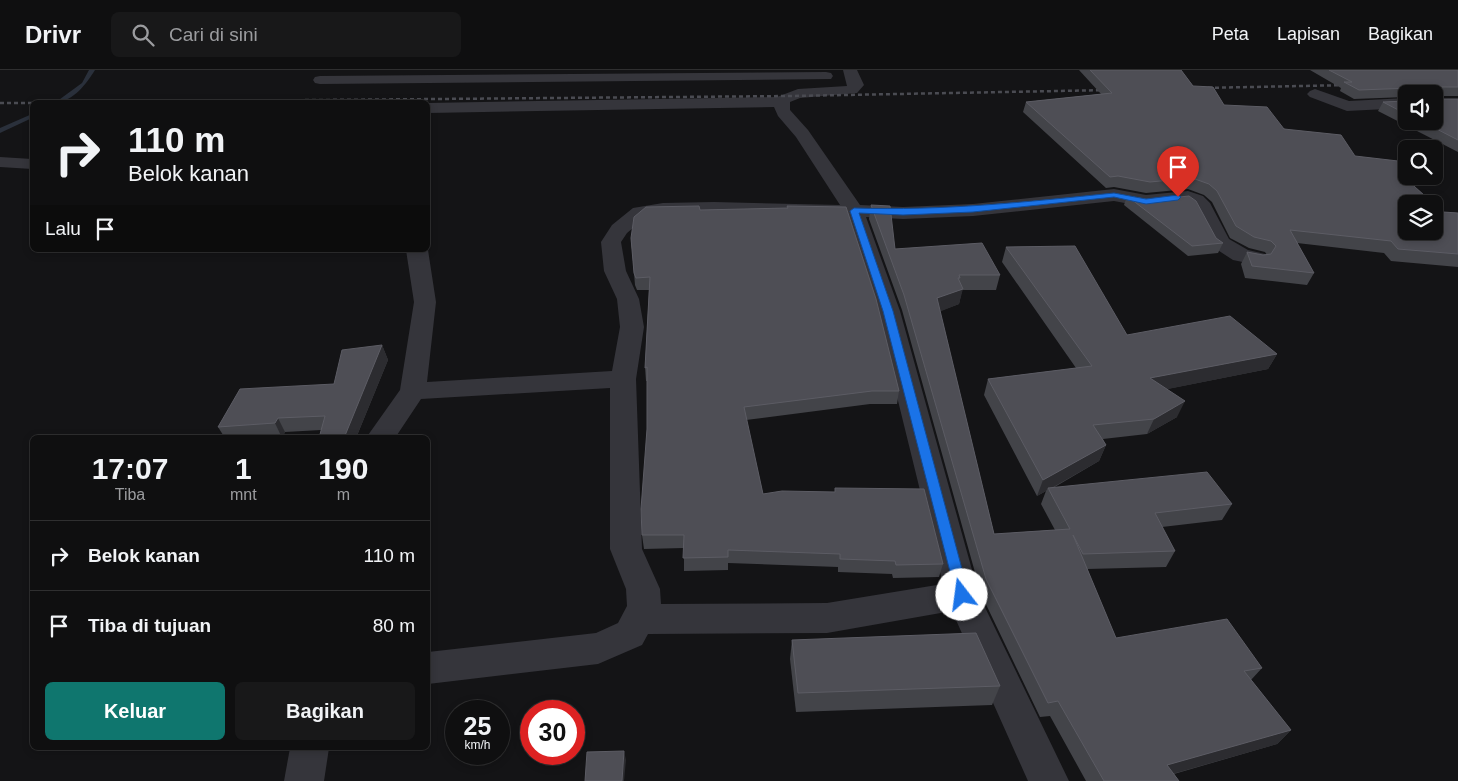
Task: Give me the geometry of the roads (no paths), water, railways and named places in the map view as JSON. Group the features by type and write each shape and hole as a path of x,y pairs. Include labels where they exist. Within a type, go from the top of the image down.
{"street":[{"path":"320,80 851,73 856,86 852,90 798,94 782,102 430,108"},
{"path":"1315,94 1347,106 1398,103"},
{"path":"782,102 782,110 802,134 854,211 888,311 962,595 1049,781"},
{"path":"0,162 30,164"},
{"path":"430,668 598,648 630,634 644,608 643,589 626,549 623,380 632,327 628,299 615,271 611,242 619,229 640,212 663,209 714,208 903,212 973,210 1114,195 1146,202 1188,197 1196,200 1204,207 1220,243 1241,255 1257,259"},
{"path":"382,435 413,391 425,302 418,252"},
{"path":"413,391 623,380"},
{"path":"638,619 828,618 962,595"},
{"path":"304,781 310,750"}],"waterway":[{"path":"62,100 84,84 92,70"},
{"path":"0,131 30,117"}],"railway":[{"path":"1201,88 1351,85"},
{"path":"318,100 791,96 1111,90"},
{"path":"0,103 30,103"}]}
